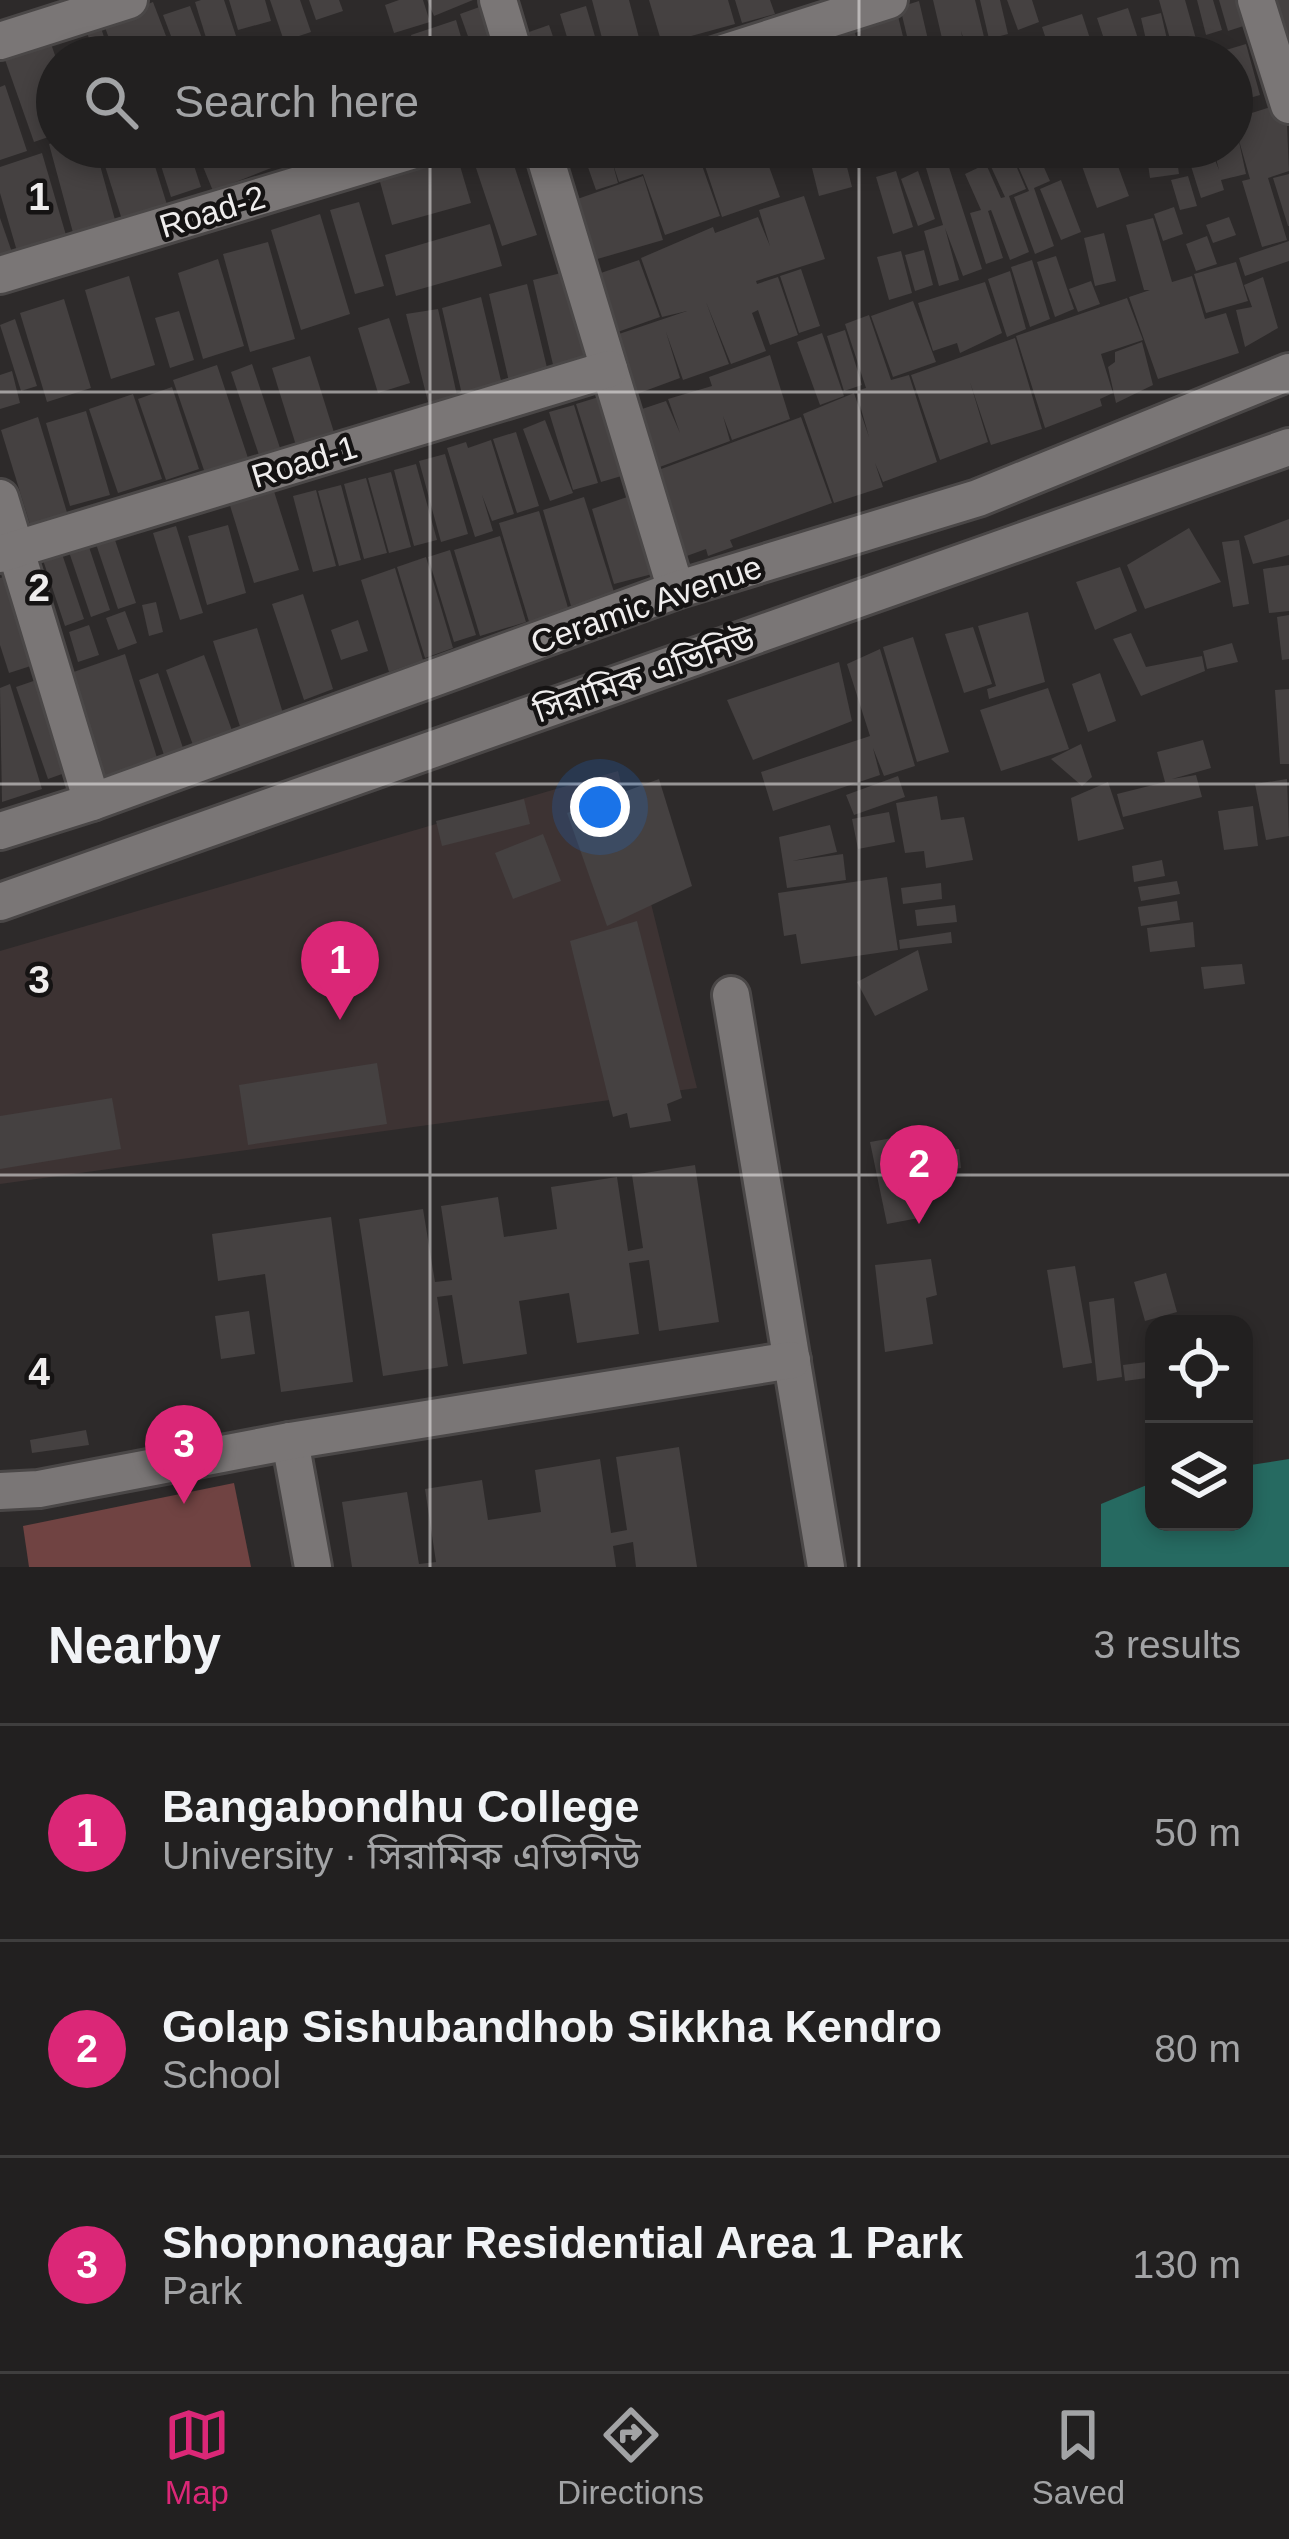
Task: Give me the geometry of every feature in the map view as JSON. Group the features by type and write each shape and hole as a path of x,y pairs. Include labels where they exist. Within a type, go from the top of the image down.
{"street":[{"path":"0,41 129,0"},
{"path":"498,0 509,36"},
{"path":"777,36 889,0"},
{"path":"1256,0 1282,55 1289,104"},
{"name":"Road-2","path":"0,275 354,168"},
{"path":"548,168 676,590"},
{"name":"Road-1","path":"8,551 609,369"},
{"name":"Ceramic Avenue","path":"0,832 676,590 978,498 1289,372"},
{"name":"সিরামিক এভিনিউ","path":"0,902 1289,447"},
{"path":"0,498 8,551 92,802"},
{"path":"731,994 826,1567"},
{"path":"0,1491 39,1489 290,1442 792,1360"},
{"path":"290,1442 313,1567"}],"shaded area":[{"path":"618,771 697,1088 0,1184 0,951"},
{"path":"1289,1459 1289,1567 1101,1567 1101,1504 1145,1486 1145,1531 1253,1531 1253,1465"},
{"path":"234,1483 251,1567 29,1567 23,1526"}],"building":[{"path":"224,0 236,36 206,36 195,2"},
{"path":"229,0 265,0 271,21 238,30"},
{"path":"270,0 300,0 311,32 282,36"},
{"path":"309,0 339,0 343,11 316,20"},
{"path":"423,0 430,22 394,33 385,5"},
{"path":"427,0 473,0 434,16"},
{"path":"499,0 509,28 468,36 460,14"},
{"path":"592,0 629,0 639,36 601,36"},
{"path":"649,0 728,0 735,24 691,36 660,36"},
{"path":"735,0 770,0 775,14 742,23"},
{"path":"933,0 975,0 984,36 963,36 961,31 962,36 941,36"},
{"path":"980,0 1000,0 1008,34 988,36"},
{"path":"1007,0 1032,0 1039,22 1018,30"},
{"path":"1159,0 1185,0 1195,36 1169,36"},
{"path":"1197,0 1213,0 1222,30 1206,35"},
{"path":"1219,0 1250,0 1256,22 1228,31"},
{"path":"1262,0 1289,0 1289,44 1276,48"},
{"path":"919,1 927,36 907,36 900,7"},
{"path":"153,2 166,36 108,36 103,22"},
{"path":"190,6 201,36 171,36 163,15"},
{"path":"586,6 595,36 567,36 560,14"},
{"path":"896,8 903,36 861,36 856,18"},
{"path":"1128,8 1137,36 1103,36 1097,18"},
{"path":"1161,13 1166,36 1145,36 1141,18"},
{"path":"1082,14 1089,36 1045,36 1042,27"},
{"path":"456,20 461,36 411,36"},
{"path":"852,20 856,36 836,36 833,25"},
{"path":"549,25 553,36 530,36 529,32"},
{"path":"830,28 832,36 812,36"},
{"path":"36,43 36,141 34,142 3,54"},
{"path":"1253,70 1260,95 1253,97"},
{"path":"5,85 27,151 0,160 0,87"},
{"path":"1286,102 1289,171 1268,178 1287,240 1262,247 1242,181 1250,179 1247,168 1253,168 1253,113"},
{"path":"36,155 36,168 46,168 68,242 19,258 0,193 0,167"},
{"path":"56,168 101,168 117,227 75,240"},
{"path":"106,168 156,168 169,211 124,226"},
{"path":"162,168 195,168 201,187 171,197"},
{"path":"204,168 271,168 213,191"},
{"path":"461,168 471,203 392,225 377,171"},
{"path":"476,168 515,168 537,235 502,246"},
{"path":"588,168 614,168 618,183 596,190"},
{"path":"614,168 703,168 720,216 665,235 643,174 619,182"},
{"path":"706,168 770,168 780,197 722,217"},
{"path":"812,168 847,168 852,187 819,196"},
{"path":"926,168 949,168 982,269 963,276 945,228 959,280 939,286 924,231 943,225"},
{"path":"988,168 1001,198 1005,197 992,168 1017,168 1026,189 1009,196 1029,252 1010,260 991,210 1003,258 986,264 970,213 981,210 965,174"},
{"path":"1019,168 1044,168 1050,181 1034,188 1054,246 1035,254 1014,197 1029,191"},
{"path":"1083,168 1119,168 1129,196 1097,208"},
{"path":"1149,168 1178,168 1179,174 1150,178"},
{"path":"1192,168 1245,168 1246,174 1221,180 1224,190 1201,198"},
{"path":"896,171 913,227 893,234 876,177"},
{"path":"918,171 935,219 918,226 901,179"},
{"path":"1289,174 1289,226 1288,226 1273,178"},
{"path":"643,176 663,240 587,262 566,203"},
{"path":"1188,176 1197,206 1180,210 1171,180"},
{"path":"1061,180 1081,232 1061,240 1040,189"},
{"path":"804,196 825,259 756,281 778,277 798,335 770,345 758,310 752,313 766,351 731,364 706,302 729,364 683,380 666,332 680,378 634,395 613,336 687,311 662,317 641,258 713,227 715,233 758,217 770,246 759,210"},
{"path":"359,202 384,286 355,294 330,210"},
{"path":"1174,207 1183,234 1163,241 1154,214"},
{"path":"320,214 350,314 301,330 271,230"},
{"path":"1229,217 1236,235 1213,243 1206,225"},
{"path":"0,218 14,258 0,263"},
{"path":"1153,218 1172,282 1192,276 1205,319 1226,313 1239,353 1158,379 1129,297 1150,290 1144,290 1126,225"},
{"path":"490,224 502,266 396,296 385,255"},
{"path":"1104,233 1116,281 1095,286 1084,238"},
{"path":"1207,236 1217,264 1196,271 1186,244"},
{"path":"1289,241 1289,261 1245,276 1239,258"},
{"path":"268,242 295,339 250,352 223,254"},
{"path":"924,250 933,285 915,291 905,255"},
{"path":"901,251 912,293 889,300 877,257"},
{"path":"1056,256 1074,309 1055,317 1037,262"},
{"path":"218,259 244,346 203,359 178,273"},
{"path":"639,260 660,317 612,334 592,276"},
{"path":"1032,260 1050,319 1030,327 1011,267"},
{"path":"1236,262 1248,301 1206,313 1194,274"},
{"path":"577,269 599,362 555,373 533,280"},
{"path":"801,269 820,326 799,333 780,276"},
{"path":"1010,271 1026,329 1007,337 988,279"},
{"path":"129,276 155,365 111,379 85,290"},
{"path":"1263,277 1278,328 1245,347 1236,310 1252,307 1244,285"},
{"path":"1091,281 1100,304 1078,312 1069,289"},
{"path":"985,282 1002,333 960,353 957,343 933,351 918,303"},
{"path":"527,284 549,376 510,386 489,294"},
{"path":"481,297 503,389 463,399 442,308"},
{"path":"1127,298 1143,340 1101,354 1113,393 1100,399 1102,406 1045,428 1016,336"},
{"path":"64,299 91,388 47,402 20,313"},
{"path":"913,301 936,362 893,377 871,316"},
{"path":"438,309 458,400 429,406 406,314"},
{"path":"179,311 194,360 170,368 155,318"},
{"path":"869,315 891,380 909,375 937,462 883,482 875,463 883,487 834,503 803,414 854,393 869,437 856,391 866,388 845,324"},
{"path":"389,318 410,383 378,393 358,328"},
{"path":"15,319 37,386 21,391 0,325"},
{"path":"845,330 862,385 844,391 827,336"},
{"path":"822,333 844,396 820,405 797,342"},
{"path":"1015,338 1042,429 991,445 970,382 988,442 940,460 911,375"},
{"path":"1142,342 1153,385 1116,403 1108,367 1115,362 1115,352"},
{"path":"770,355 790,419 732,440 723,416 730,441 657,468 636,411 666,401 680,433 668,399 712,386 709,377"},
{"path":"310,356 337,442 299,455 272,368"},
{"path":"252,364 281,451 260,458 231,372"},
{"path":"217,365 250,464 207,479 173,380"},
{"path":"12,371 20,403 0,409 0,375"},
{"path":"172,387 199,469 166,480 138,399"},
{"path":"133,394 162,479 118,493 89,409"},
{"path":"602,396 625,475 601,482 576,404"},
{"path":"574,405 598,483 573,490 549,412"},
{"path":"86,411 110,495 70,506 46,423"},
{"path":"38,417 69,519 32,531 1,430"},
{"path":"801,417 832,503 730,540 733,547 708,556 706,549 684,557 653,472"},
{"path":"545,420 573,493 550,501 523,429"},
{"path":"516,432 539,506 517,513 493,439"},
{"path":"491,440 514,514 492,521 482,495 493,531 475,537 447,448 466,442 468,448"},
{"path":"445,454 468,534 441,542 419,461"},
{"path":"416,464 437,540 414,546 394,470"},
{"path":"391,472 411,547 389,553 368,478"},
{"path":"366,478 387,553 364,559 344,484"},
{"path":"272,485 299,570 254,583 228,499"},
{"path":"341,485 361,560 339,566 318,491"},
{"path":"316,490 336,566 313,572 293,496"},
{"path":"636,494 660,572 614,584 592,509"},
{"path":"584,497 614,592 571,606 543,510"},
{"path":"539,511 569,611 530,625 499,523"},
{"path":"1289,519 1289,555 1253,564 1244,536"},
{"path":"228,525 246,593 207,605 188,536"},
{"path":"176,526 203,613 180,620 153,533"},
{"path":"111,528 136,603 118,609 93,535"},
{"path":"1189,528 1221,582 1145,609 1127,565"},
{"path":"85,535 110,610 91,617 66,543"},
{"path":"500,536 526,622 480,636 454,550"},
{"path":"1239,540 1249,604 1233,607 1222,542"},
{"path":"59,545 84,619 65,626 40,551"},
{"path":"450,550 476,635 454,642 428,557"},
{"path":"426,557 453,648 425,658 397,567"},
{"path":"1289,565 1289,611 1269,613 1263,569"},
{"path":"1120,567 1137,611 1095,630 1076,582"},
{"path":"395,568 423,660 389,672 361,580"},
{"path":"10,575 40,663 9,673 0,645 0,578"},
{"path":"303,594 333,689 304,700 272,604"},
{"path":"156,602 163,632 149,636 142,605"},
{"path":"125,611 137,643 118,650 106,618"},
{"path":"1028,612 1045,682 989,699 987,689 996,686 978,626"},
{"path":"1289,615 1289,659 1282,660 1277,617"},
{"path":"358,620 368,651 341,660 331,630"},
{"path":"89,625 99,655 78,662 69,632"},
{"path":"973,627 992,684 964,693 945,634"},
{"path":"257,628 285,720 242,733 213,641"},
{"path":"1131,633 1146,667 1202,656 1205,671 1141,696 1113,639"},
{"path":"913,637 949,752 917,762 883,647"},
{"path":"1232,643 1238,662 1207,669 1203,651"},
{"path":"880,649 915,766 884,776 873,748 880,775 773,811 761,772 870,736 847,664"},
{"path":"125,654 158,761 97,782 65,675"},
{"path":"204,655 233,733 194,748 166,670"},
{"path":"839,662 852,721 753,760 727,700"},
{"path":"158,673 183,748 164,755 139,680"},
{"path":"1100,673 1116,721 1088,732 1072,684"},
{"path":"48,676 79,768 48,779 16,687"},
{"path":"10,684 42,789 2,802 0,688"},
{"path":"1048,688 1069,749 1001,771 980,710"},
{"path":"1289,689 1289,764 1280,764 1275,690"},
{"path":"1203,740 1211,768 1172,779 1196,775 1202,797 1123,817 1117,794 1165,782 1157,752"},
{"path":"1081,744 1092,777 1082,786 1051,759"},
{"path":"898,776 905,797 854,815 846,795"},
{"path":"659,779 692,886 607,926 567,813"},
{"path":"1287,779 1289,836 1266,840 1255,784"},
{"path":"1108,782 1124,829 1078,841 1071,798"},
{"path":"937,796 941,820 964,817 973,860 926,868 924,851 905,853 896,803"},
{"path":"524,799 530,824 442,846 436,821"},
{"path":"1253,806 1258,846 1224,850 1218,811"},
{"path":"889,812 895,842 858,849 852,819"},
{"path":"830,825 837,852 792,861 843,854 846,880 787,888 779,837"},
{"path":"543,834 561,881 513,899 495,853"},
{"path":"1162,860 1165,876 1134,882 1132,866"},
{"path":"887,877 898,950 801,964 796,934 784,936 778,893"},
{"path":"1177,881 1180,894 1141,901 1138,887"},
{"path":"941,883 942,899 903,904 901,888"},
{"path":"1177,901 1180,920 1141,926 1138,907"},
{"path":"955,905 957,922 917,926 915,910"},
{"path":"637,921 682,1098 667,1104 671,1121 630,1128 627,1113 613,1117 570,941"},
{"path":"1193,922 1195,947 1150,952 1147,928"},
{"path":"951,932 952,943 900,949 899,940"},
{"path":"918,950 928,990 875,1016 857,982"},
{"path":"1242,964 1245,984 1204,989 1201,967"},
{"path":"377,1063 387,1124 248,1145 239,1085"},
{"path":"112,1098 121,1149 0,1169 0,1116"},
{"path":"909,1135 914,1154 959,1149 961,1168 917,1175 924,1217 887,1224 870,1142"},
{"path":"695,1165 719,1322 659,1331 649,1260 629,1263 639,1334 577,1343 569,1293 519,1301 527,1354 463,1364 452,1295 437,1297 448,1366 383,1376 359,1219 423,1209 435,1282 452,1280 441,1206 498,1197 504,1237 557,1229 551,1187 617,1177 628,1251 643,1248 632,1175"},
{"path":"331,1217 353,1382 281,1392 265,1274 218,1281 212,1234"},
{"path":"931,1259 937,1295 926,1298 933,1344 885,1352 875,1265"},
{"path":"1075,1266 1092,1363 1063,1368 1047,1270"},
{"path":"1166,1273 1177,1312 1145,1315 1145,1321 1134,1282"},
{"path":"1114,1298 1122,1377 1097,1381 1089,1302"},
{"path":"249,1311 255,1354 221,1359 215,1316"},
{"path":"1145,1362 1145,1378 1125,1381 1123,1365"},
{"path":"86,1430 89,1445 32,1453 30,1440"},
{"path":"679,1447 697,1567 636,1567 633,1542 613,1546 616,1567 352,1567 342,1502 407,1492 419,1564 436,1562 425,1489 482,1480 488,1520 541,1512 535,1470 600,1459 611,1533 627,1530 616,1457"}],"place":[{"name":"Bangabondhu College","path":"340,1020"},
{"name":"Golap Sishubandhob Sikkha Kendro","path":"919,1224"},
{"name":"Shopnonagar Residential Area 1 Park","path":"184,1504"}]}
